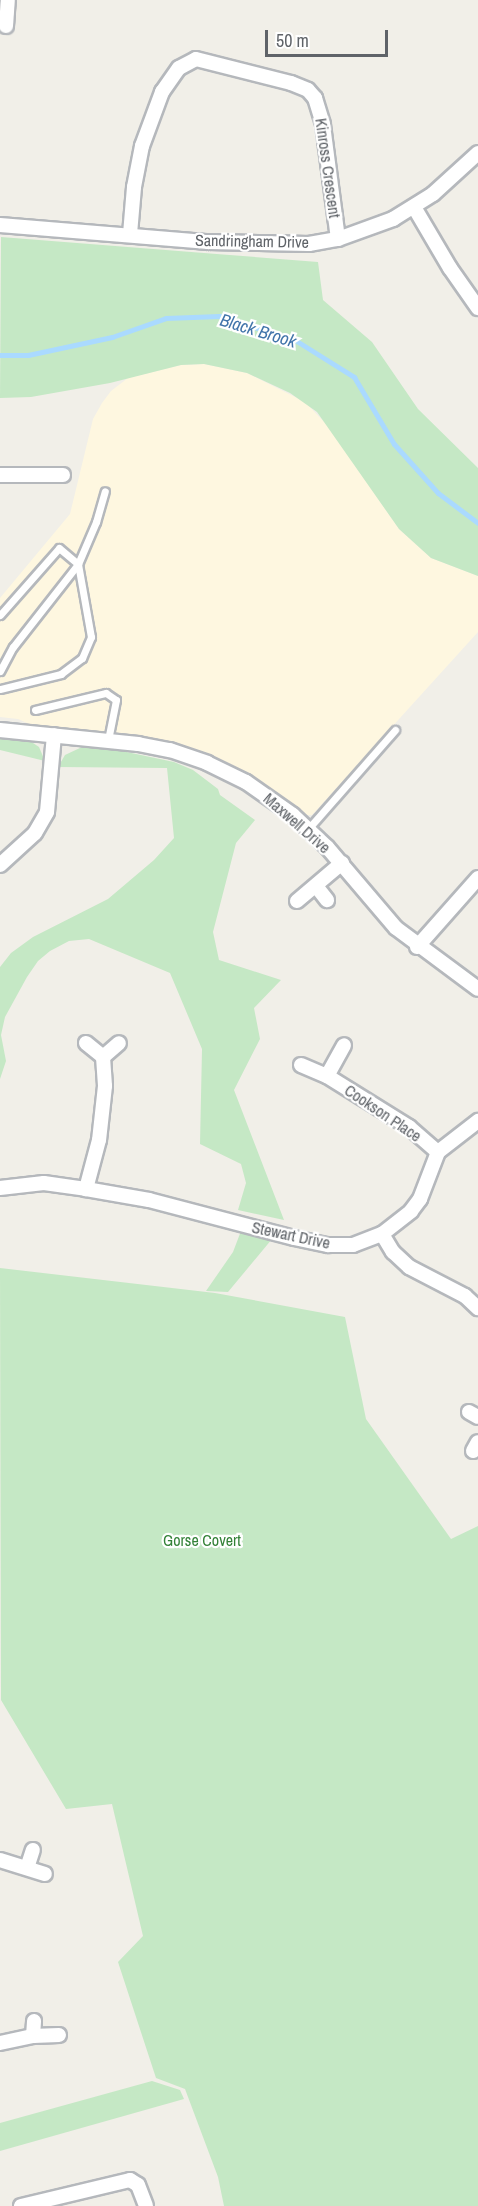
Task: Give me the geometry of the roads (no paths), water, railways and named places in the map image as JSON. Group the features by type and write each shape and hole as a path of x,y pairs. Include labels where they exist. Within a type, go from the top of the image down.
{"street":[{"path":"6,26 8,0"},
{"name":"Kinross Crescent","path":"130,234 134,187 142,146 159,100 170,78 186,62 196,59 291,83 308,90 315,98 323,125 338,239"},
{"name":"Sandringham Drive","path":"0,225 259,245 309,244 338,239 393,219 414,207 449,181 478,153"},
{"path":"414,207 450,268 478,308"},
{"path":"0,475 63,475"},
{"name":"Maxwell Drive","path":"0,730 108,740 170,750 207,763 257,788 308,829 342,863 378,911 417,947 478,989"},
{"path":"0,864 35,833 47,812 54,735"},
{"path":"297,901 342,863"},
{"path":"417,947 477,878"},
{"path":"316,886 327,900"},
{"path":"86,1043 104,1058"},
{"path":"86,1189 104,1110 104,1058 119,1043"},
{"name":"Cookson Place","path":"327,1076 344,1045"},
{"name":"Cookson Place","path":"301,1065 327,1076 409,1127 438,1152"},
{"name":"Stewart Drive","path":"0,1188 44,1184 86,1189 149,1200 328,1245 353,1245 396,1226 415,1205 438,1152 478,1121"},
{"path":"382,1234 393,1252 409,1267 465,1296 478,1308"},
{"path":"27,1868 33,1850"},
{"path":"0,1860 45,1874"},
{"path":"33,2036 34,2021"},
{"path":"0,2043 33,2036 59,2035"},
{"path":"21,2206 130,2180 138,2185 146,2206"}],"lane":[{"path":"0,671 13,647 78,564 96,522 105,491"},
{"path":"0,615 59,548 78,564 91,637 82,658 61,674 0,689"},
{"path":"35,710 106,693 116,700 108,740"},
{"path":"308,829 395,730"}],"waterway":[{"name":"Black Brook","path":"0,355 28,355 112,337 166,318 219,316 295,340 354,377 394,444 438,493 478,523"}],"park label":[{"name":"Gorse Covert","path":"202,1540"}]}
